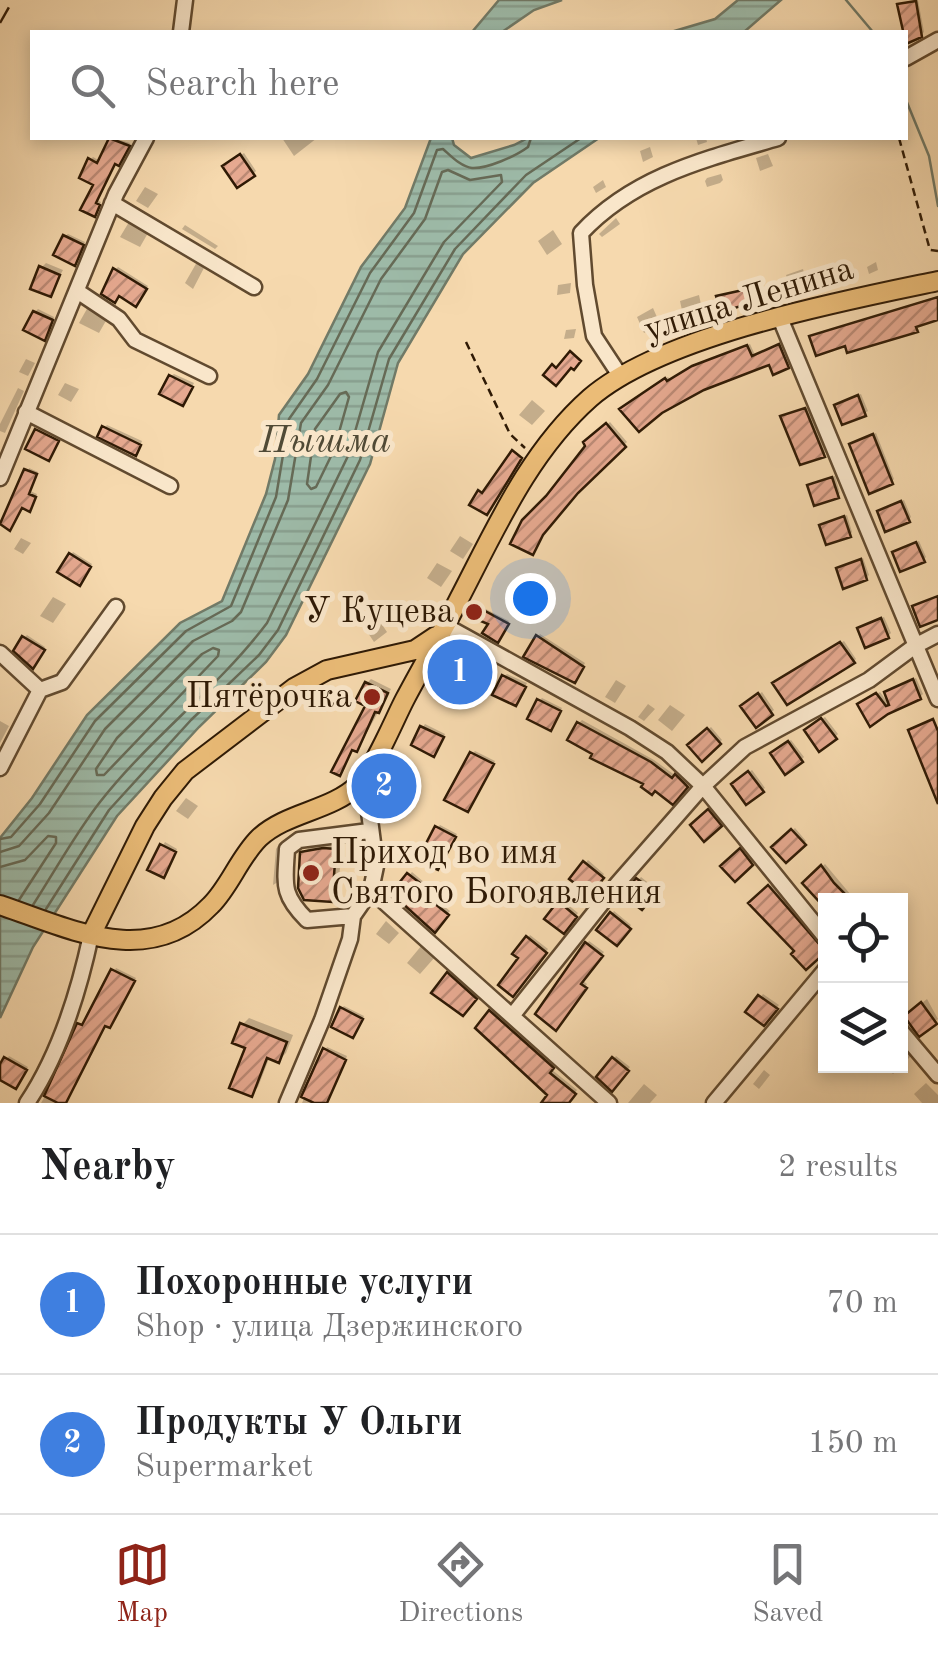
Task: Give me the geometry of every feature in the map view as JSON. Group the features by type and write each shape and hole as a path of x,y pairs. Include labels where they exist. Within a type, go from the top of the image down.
{"main road":[{"name":"улица Ленина","path":"360,783 517,488 556,434 591,398 621,377 680,349 780,318 938,281"},
{"path":"91,935 146,826 185,772 294,688 326,670 416,650 443,630"},
{"path":"0,905 91,935 126,942 170,935 213,903 261,836 360,783"}],"street":[{"path":"181,30 185,0"},
{"path":"908,57 938,40"},
{"path":"0,478 112,203 145,140"},
{"path":"621,377 594,336 581,234 604,210 633,190 693,162 771,140"},
{"path":"112,203 254,287"},
{"path":"77,291 119,318 135,340 210,376"},
{"path":"780,318 938,699"},
{"path":"26,412 170,486"},
{"path":"0,768 40,690 62,682 116,607"},
{"path":"443,630 630,728 667,752 703,786 818,928"},
{"path":"512,1016 618,883 703,786 746,747 869,680 938,634"},
{"path":"0,653 40,690"},
{"path":"286,1103 322,1020 350,939 353,916 371,890 376,866 368,804 360,783"},
{"path":"353,916 306,920 289,903 285,891 287,849 299,840 369,831"},
{"path":"371,890 609,1103"},
{"path":"27,1103 43,1078 85,963 91,935"},
{"path":"714,1103 818,978"},
{"path":"908,1039 938,1075"}],"path":[{"path":"900,140 930,250 938,252"},
{"path":"466,342 510,434 539,458"}],"water":[{"path":"499,0 562,0 534,10 505,30 474,30"},
{"path":"738,0 781,0 746,30 678,30 715,19"},
{"name":"Пышма","path":"430,140 453,140 471,158 524,140 596,140 533,183 463,254 398,363 370,464 286,635 266,662 117,816 33,947 0,1018 0,838 32,798 87,715 180,623 222,601 266,494 275,459 279,415 308,374 361,267 405,208"}],"building":[{"path":"916,1 922,37 908,43 908,30 903,30 897,4"},
{"path":"108,140 130,146 119,166 115,164 96,203 100,205 95,217 80,210 93,185 79,178 88,158 97,163"},
{"path":"240,154 255,176 237,188 222,166"},
{"path":"63,235 84,245 75,266 53,255"},
{"path":"39,266 60,275 51,297 30,289"},
{"path":"113,268 147,289 136,307 119,296 115,303 101,294"},
{"path":"752,288 756,306 721,312 716,296"},
{"path":"938,297 938,320 916,327 918,332 847,353 845,346 816,356 809,336"},
{"path":"33,311 53,320 45,341 23,330"},
{"path":"779,344 789,368 773,375 769,365 704,390 662,413 639,432 619,409 665,378 667,381 692,366 747,345 752,356"},
{"path":"570,351 581,361 556,386 543,375 552,364 556,368"},
{"path":"169,375 193,387 183,406 159,394"},
{"path":"858,395 866,416 842,425 834,405"},
{"path":"805,408 825,457 800,465 780,416"},
{"path":"606,423 626,447 578,493 543,535 533,555 510,544 522,520 546,496 585,446 583,442"},
{"path":"102,426 141,445 136,456 97,437"},
{"path":"35,429 59,441 49,461 25,449"},
{"path":"873,434 893,484 869,494 849,444"},
{"path":"512,450 522,458 487,515 469,505 478,490 482,493"},
{"path":"24,469 37,474 29,494 36,497 30,512 22,508 10,531 0,524"},
{"path":"832,477 839,498 814,506 807,485"},
{"path":"901,501 910,522 885,532 877,511"},
{"path":"844,516 851,537 826,545 819,525"},
{"path":"916,542 925,562 900,572 892,552"},
{"path":"69,553 91,567 80,586 57,572"},
{"path":"861,559 867,580 843,589 836,568"},
{"path":"938,596 938,620 920,627 912,606"},
{"path":"474,605 509,624 498,643 482,633 488,624 469,616"},
{"path":"881,618 889,638 865,648 857,628"},
{"path":"536,635 584,667 575,683 523,657"},
{"path":"22,636 45,650 33,669 13,651"},
{"path":"840,642 855,663 787,705 772,683"},
{"path":"454,649 478,661 468,680 452,673 441,693 428,686 436,673 441,676"},
{"path":"502,675 526,687 516,706 492,695"},
{"path":"913,679 921,699 870,727 857,704 876,693 889,705 884,692"},
{"path":"365,682 388,693 340,776 331,772 365,706 355,701"},
{"path":"758,693 773,715 756,728 740,706"},
{"path":"537,699 561,711 551,731 527,719"},
{"path":"821,718 837,739 819,752 804,730"},
{"path":"933,719 938,731 938,804 908,730"},
{"path":"577,722 651,762 672,778 675,774 688,787 673,805 655,791 652,795 641,787 643,784 590,758 592,754 567,740"},
{"path":"420,726 444,737 434,757 411,745"},
{"path":"707,728 721,744 702,762 687,745"},
{"path":"788,741 803,762 785,775 770,753"},
{"path":"470,752 494,764 468,812 444,800"},
{"path":"748,771 764,792 746,805 731,784"},
{"path":"708,809 722,826 704,842 690,825"},
{"path":"435,826 456,837 438,870 417,861"},
{"path":"791,829 806,845 786,863 771,847"},
{"path":"160,844 176,852 164,878 147,870"},
{"path":"740,848 753,865 735,882 720,866"},
{"path":"336,849 332,902 304,900 298,888 300,852"},
{"path":"583,861 604,878 590,895 569,879"},
{"path":"821,865 844,893 818,893 818,900 802,883"},
{"path":"407,873 424,886 420,892 449,915 435,933 391,893"},
{"path":"636,878 656,893 642,910 622,895"},
{"path":"768,885 818,943 818,959 806,970 791,954 794,951 748,903"},
{"path":"558,901 577,917 564,934 544,919"},
{"path":"610,912 631,929 617,946 596,930"},
{"path":"526,936 547,953 513,997 498,985 518,958 512,954"},
{"path":"585,942 603,956 581,984 587,988 556,1031 535,1014"},
{"path":"111,969 135,981 110,1028 105,1026 66,1103 58,1103 44,1096 77,1023 82,1025"},
{"path":"447,972 477,999 463,1016 431,993"},
{"path":"758,995 778,1009 764,1026 745,1012"},
{"path":"921,1002 937,1024 919,1037 908,1022 908,1013"},
{"path":"340,1007 363,1019 353,1038 331,1027"},
{"path":"489,1010 554,1068 550,1073 576,1094 569,1103 541,1103 547,1095 475,1028"},
{"path":"240,1023 287,1042 279,1063 267,1058 252,1097 229,1088 245,1048 232,1043"},
{"path":"323,1048 346,1060 327,1103 314,1103 301,1097"},
{"path":"4,1057 27,1070 16,1089 0,1080"},
{"path":"612,1057 629,1071 612,1092 596,1077"}],"waterway":[{"path":"846,0 871,30"},
{"path":"908,105 929,156 938,206"}],"railway":[{"path":"0,23 13,0"}],"place":[{"name":"У Куцева","path":"474,612"},
{"name":"Похоронные услуги","path":"460,672"},
{"name":"Пятёрочка","path":"372,697"},
{"name":"Продукты У Ольги","path":"384,786"},
{"name":"Приход во имя Святого Богоявления","path":"311,873"}]}
